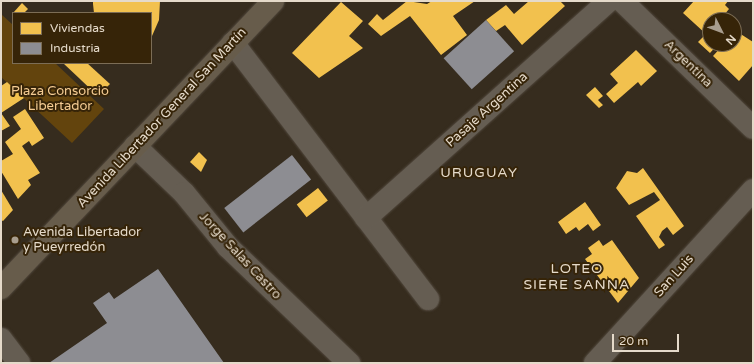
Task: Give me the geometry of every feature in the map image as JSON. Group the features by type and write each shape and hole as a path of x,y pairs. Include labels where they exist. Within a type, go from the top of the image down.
{"main road":[{"name":"Avenida Libertador General San Martín","path":"1,288 273,1"}],"street":[{"name":"Pasaje Argentina","path":"366,218 609,1"},
{"name":"Argentina","path":"622,1 753,128"},
{"path":"233,43 428,299"},
{"name":"Jorge Salas Castro","path":"135,146 184,193 228,247 349,363"},
{"name":"San Luis","path":"595,363 753,190"},
{"path":"1,339 19,363"}],"green space":[{"name":"Plaza Consorcio Libertador","path":"1,14 12,24 12,64 56,64 104,109 72,143 1,77"}],"building: Viviendas":[{"path":"93,1 160,1 159,20 152,36 152,12 94,12"},
{"path":"407,1 427,4 432,1 475,1 453,16 467,35 441,55 410,16 381,36 368,24 377,14 383,20"},
{"path":"529,1 560,1 565,6 522,45 505,25 496,31 486,20 506,5 514,14"},
{"path":"694,1 728,1 725,5 729,9 726,12 702,12 702,30 683,13"},
{"path":"341,2 363,21 349,36 363,48 319,78 292,53"},
{"path":"22,3 28,9 25,12 14,12"},
{"path":"742,35 753,42 753,65 739,81 713,56 717,52 742,52"},
{"path":"702,38 702,46 698,42"},
{"path":"636,50 657,71 641,86 638,82 614,103 606,94 618,83 610,74"},
{"path":"64,64 88,64 110,84 98,96"},
{"path":"7,82 24,98 1,113 1,86"},
{"path":"595,87 603,96 598,100 603,105 599,108 586,95"},
{"path":"25,109 44,138 32,146 29,141 22,146 40,173 28,180 31,185 18,199 1,171 1,161 13,154 5,142 21,129 13,117"},
{"path":"1,113 10,126 1,131"},
{"path":"199,152 207,160 201,172 190,162"},
{"path":"643,168 684,226 673,235 667,227 662,231 659,237 665,245 659,249 636,216 660,200 654,192 629,205 616,188 627,171 637,173"},
{"path":"318,188 328,201 307,217 297,205"},
{"path":"1,190 13,210 3,221 1,220"},
{"path":"585,202 601,225 593,231 588,224 579,231 576,227 566,234 558,222"},
{"path":"599,240 603,246 612,240 639,278 618,303 585,259 592,254 588,248"}],"building: Industria":[{"path":"486,20 514,51 472,89 444,58"},
{"path":"292,155 311,179 243,232 224,208"},
{"path":"158,269 224,363 49,363 107,323 93,303 109,292 114,299"}],"place":[{"name":"Avenida Libertador y Pueyrredón","path":"15,240"}],"district":[{"name":"URUGUAY","path":"479,173"},
{"name":"LOTEO SIERE SANNA","path":"577,278"}]}
